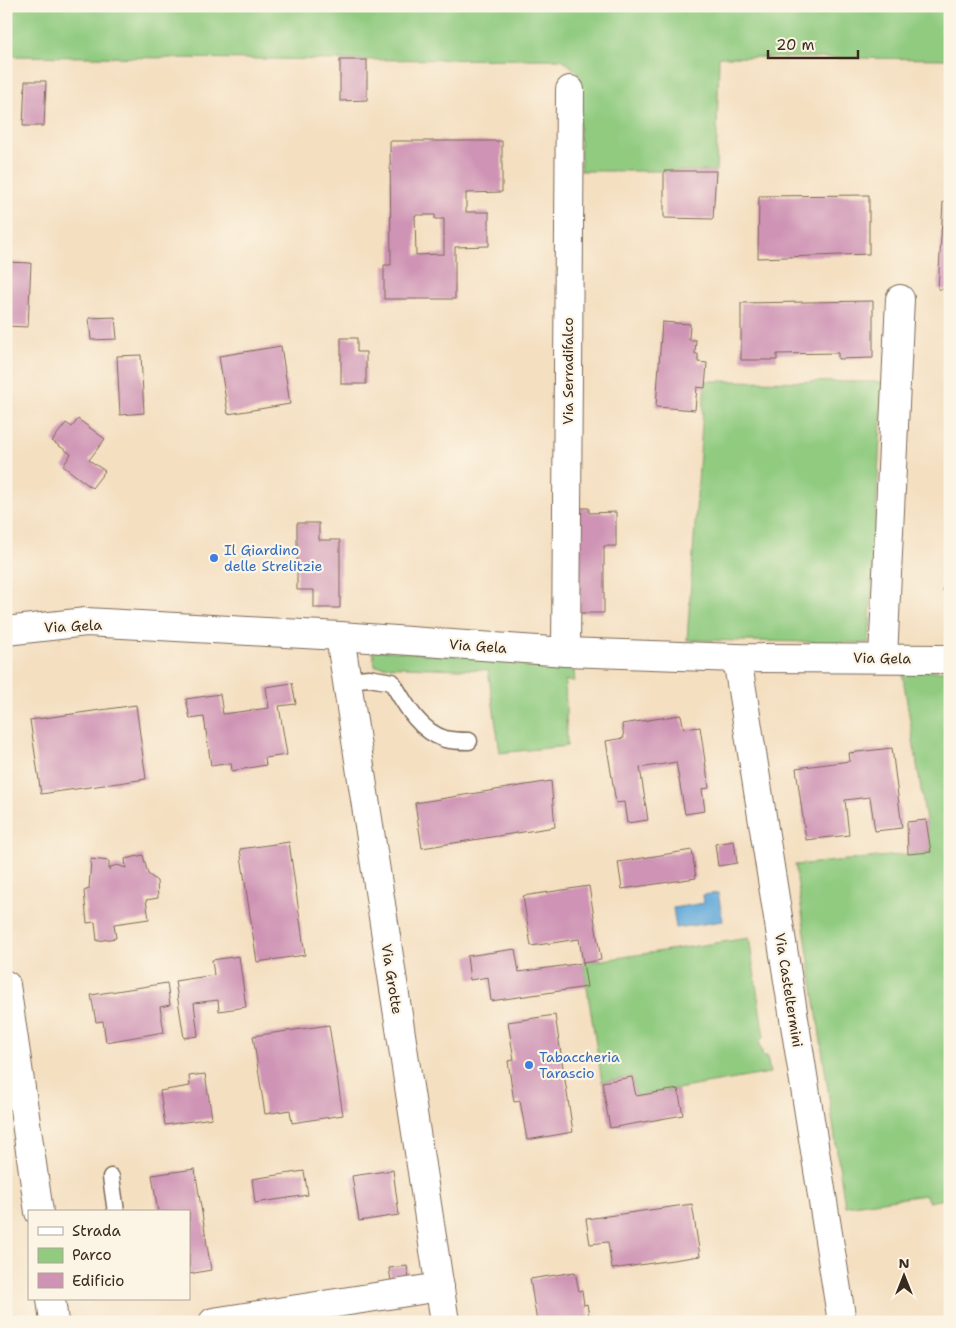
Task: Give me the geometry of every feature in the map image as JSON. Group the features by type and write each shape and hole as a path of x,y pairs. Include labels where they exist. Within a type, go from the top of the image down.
{"street":[{"name":"Via Serradifalco","path":"566,652 570,90"},
{"path":"883,658 900,299"},
{"name":"Via Gela","path":"6,631 86,622 340,636 566,652 737,658 950,659"},
{"name":"Via Grotte","path":"340,636 445,1322"},
{"name":"Via Casteltermini","path":"737,658 842,1322"},
{"path":"6,985 39,1210"},
{"path":"213,1322 440,1287"},
{"path":"51,1300 54,1322"}],"lane":[{"path":"347,680 369,678 392,682 422,726 445,738 469,742"},
{"path":"111,1177 116,1210"}],"green space":[{"path":"6,6 950,6 950,59 719,57 716,171 581,171 577,72 562,59 340,60 6,56"},
{"path":"705,381 883,382 869,643 687,640"},
{"path":"373,650 573,664 575,681 565,681 567,746 500,753 488,670 375,666"},
{"path":"902,671 950,671 950,1191 944,1192 944,1199 929,1202 925,1195 845,1206 795,865 931,852"},
{"path":"749,938 764,1037 759,1041 763,1056 767,1056 770,1073 636,1096 632,1077 602,1082 583,963"}],"water":[{"path":"718,893 723,921 676,928 673,908 704,903 703,895"}],"building":[{"path":"340,60 367,60 367,100 340,101"},
{"path":"25,81 46,81 44,126 23,126"},
{"path":"390,141 502,141 502,192 466,193 466,212 489,212 489,246 455,247 455,299 384,299 384,265 391,265","holes":["415,215 435,215 435,219 444,219 444,254 416,255"]},
{"path":"664,171 716,171 713,219 664,218"},
{"path":"869,195 869,254 758,258 759,196"},
{"path":"943,202 950,202 950,290 938,289"},
{"path":"6,262 31,263 28,327 6,326"},
{"path":"873,301 873,358 838,359 838,353 777,354 777,360 741,360 741,303"},
{"path":"115,317 117,339 91,340 89,318"},
{"path":"662,322 690,324 689,340 696,340 695,354 698,354 698,362 707,363 705,388 697,387 695,410 656,407"},
{"path":"341,338 357,338 357,352 366,352 366,384 341,384"},
{"path":"281,346 290,404 228,414 219,356"},
{"path":"141,355 144,413 120,415 117,356"},
{"path":"78,419 105,439 89,460 105,471 92,488 63,466 71,454 52,441 66,423 72,427"},
{"path":"577,508 589,508 589,513 616,512 616,546 604,546 604,613 579,613"},
{"path":"297,523 319,523 319,540 340,540 340,608 314,608 314,590 297,590"},
{"path":"945,571 950,571 950,592 943,591"},
{"path":"292,683 296,704 279,706 287,755 265,758 266,765 232,771 231,763 211,766 204,717 190,719 186,699 220,694 223,714 269,708 266,687"},
{"path":"136,705 146,779 41,794 30,720"},
{"path":"681,715 684,729 700,727 709,788 702,789 705,811 685,814 676,762 640,768 648,820 627,823 624,802 616,803 606,741 624,738 622,724"},
{"path":"892,748 902,828 875,831 870,797 845,800 849,835 806,840 796,768 850,761 849,753"},
{"path":"551,781 555,827 422,848 415,803"},
{"path":"926,820 931,852 908,854 907,822"},
{"path":"734,841 737,863 718,866 715,844"},
{"path":"289,842 305,955 257,962 240,849"},
{"path":"692,850 696,878 622,889 618,862"},
{"path":"143,855 148,874 157,881 158,898 146,900 149,919 114,924 116,938 97,941 95,922 87,923 84,891 89,889 91,859 109,861 109,870 117,865 126,868 125,859"},
{"path":"589,886 601,960 583,963 579,939 531,946 523,896"},
{"path":"515,949 519,972 583,963 587,987 491,1001 488,977 470,980 467,956"},
{"path":"239,956 246,1007 219,1011 218,1000 194,1003 198,1036 184,1038 175,981 214,975 212,960"},
{"path":"167,983 170,1005 160,1007 164,1032 106,1042 103,1021 96,1022 91,995"},
{"path":"555,1015 573,1132 527,1140 520,1101 514,1102 508,1061 514,1060 508,1022"},
{"path":"329,1025 343,1115 292,1123 290,1110 265,1114 253,1036"},
{"path":"205,1074 212,1118 165,1125 160,1091 190,1086 189,1076"},
{"path":"632,1077 636,1096 678,1089 683,1115 610,1128 602,1082"},
{"path":"195,1169 211,1270 190,1274 190,1210 158,1210 152,1175"},
{"path":"393,1170 399,1215 359,1221 352,1176"},
{"path":"304,1171 308,1195 255,1203 252,1179"},
{"path":"692,1204 700,1256 612,1269 608,1242 590,1244 586,1219"},
{"path":"407,1266 409,1279 391,1281 389,1268"},
{"path":"575,1272 579,1291 582,1290 584,1305 587,1304 590,1322 537,1322 530,1279"}],"place":[{"name":"Il Giardino delle Strelitzie","path":"214,558"},
{"name":"Tabaccheria Tarascio","path":"529,1065"}]}
